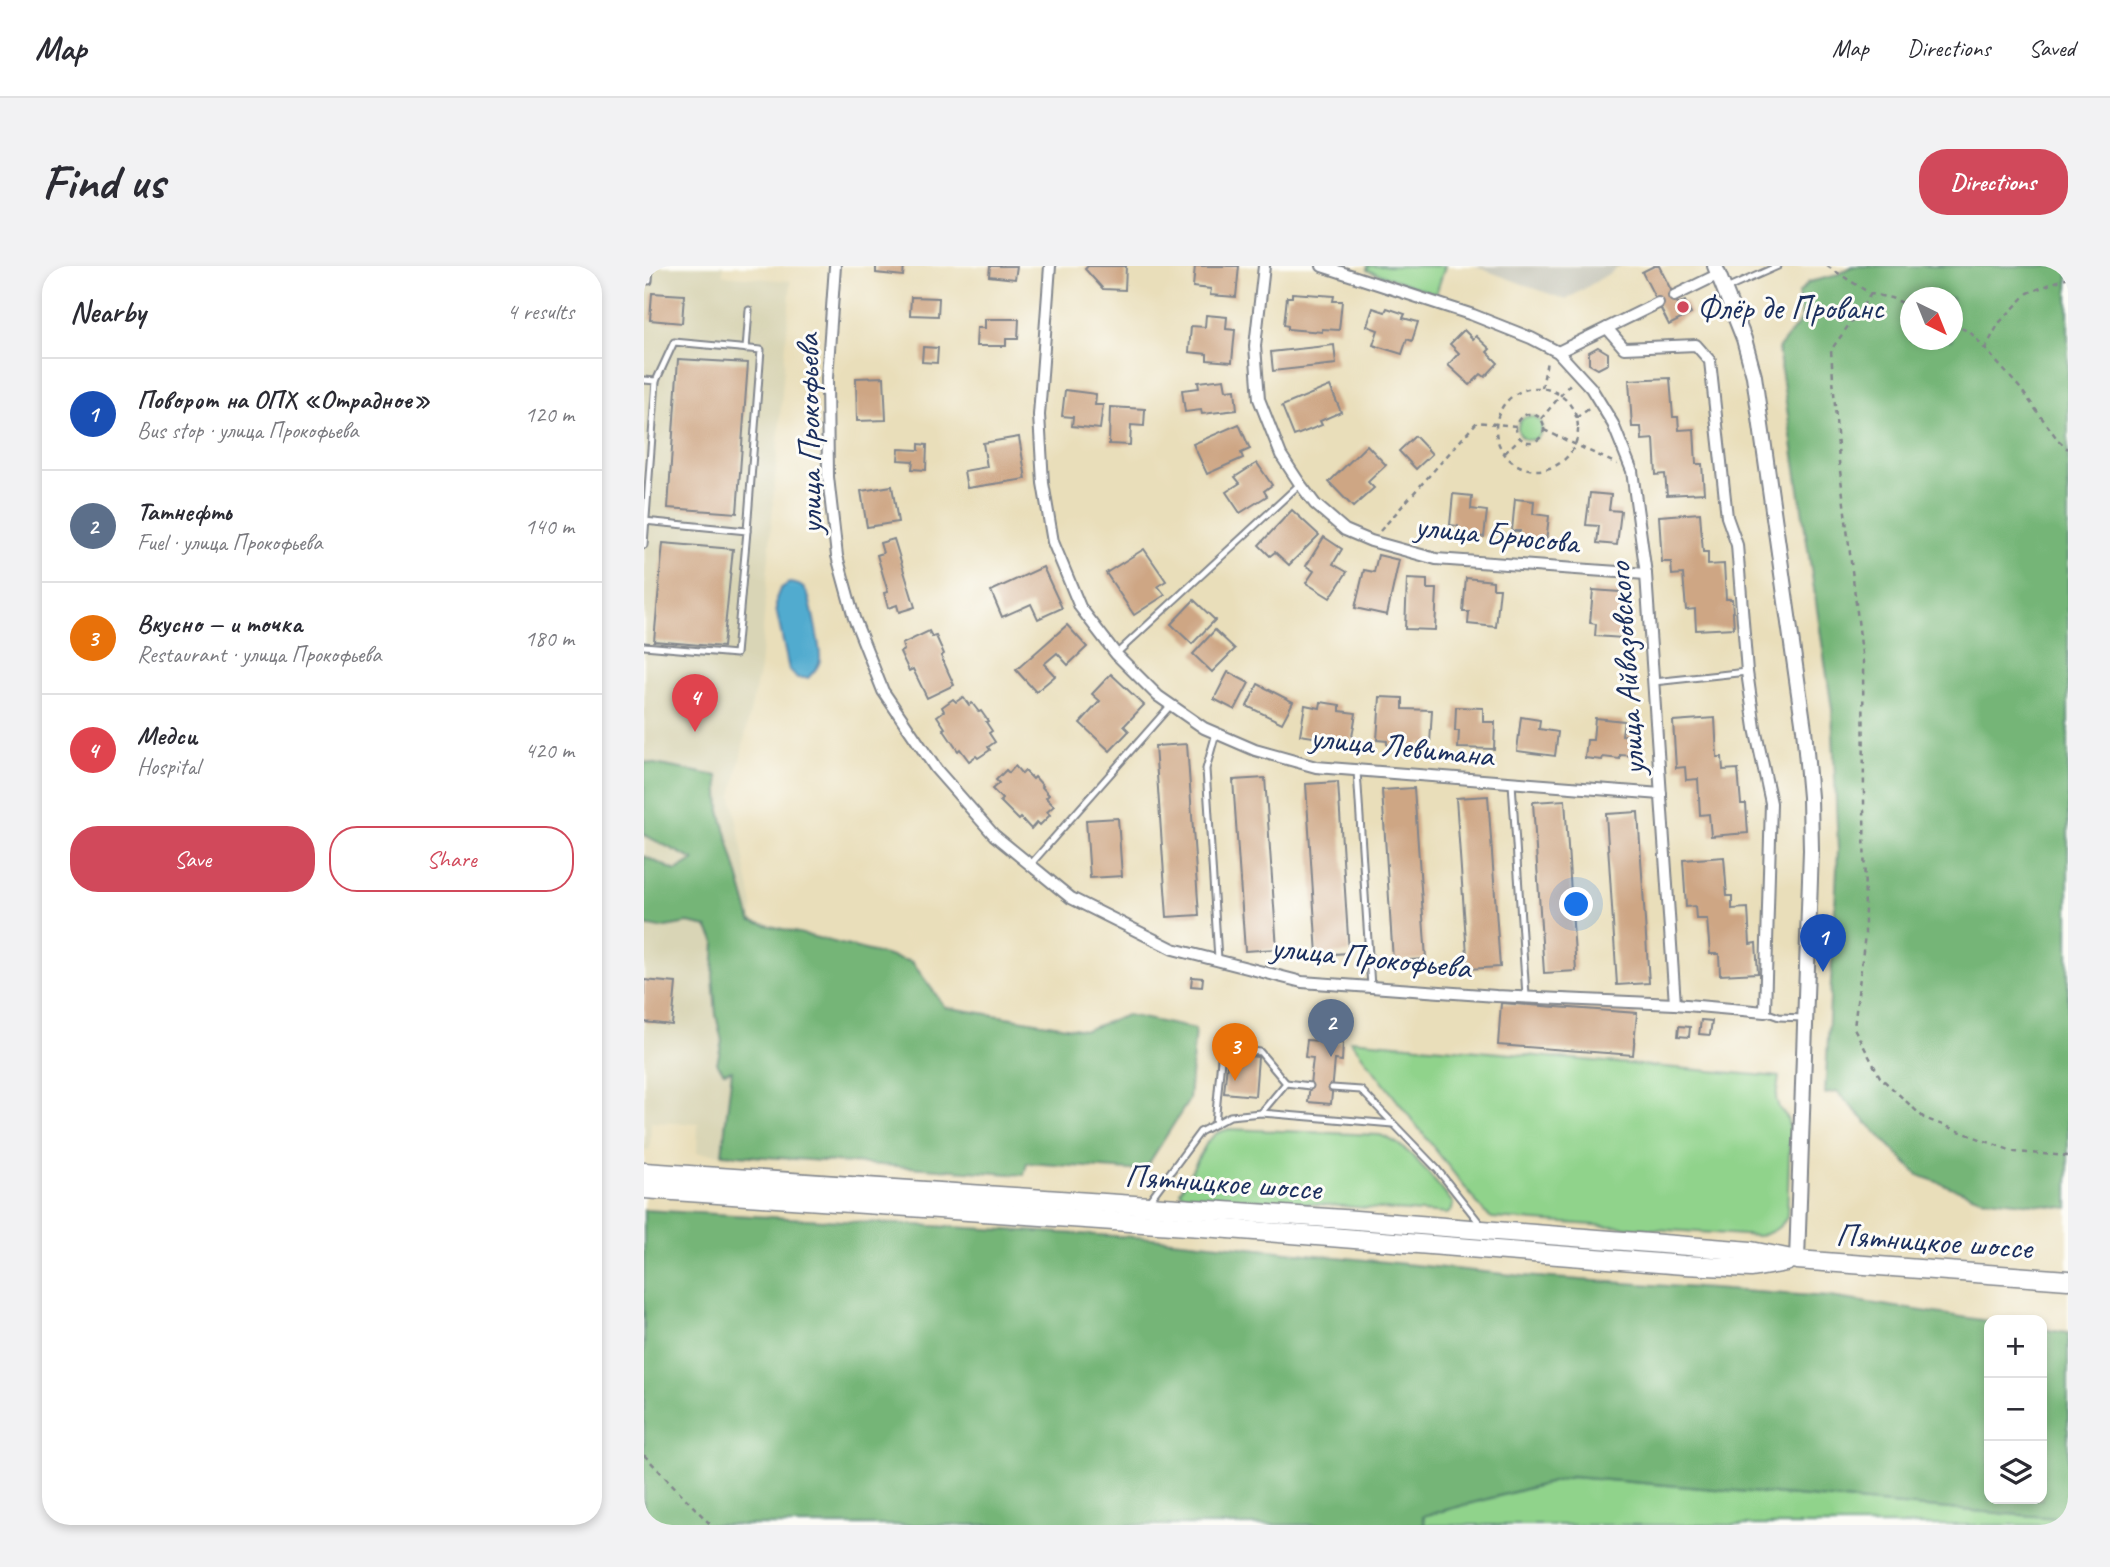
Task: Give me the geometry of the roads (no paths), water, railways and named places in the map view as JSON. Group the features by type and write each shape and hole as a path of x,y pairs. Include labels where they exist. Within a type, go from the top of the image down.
{"main road":[{"name":"Пятницкое шоссе","path":"644,1172 1343,1219 1751,1251 1797,1260 2068,1280"},
{"name":"Пятницкое шоссе","path":"644,1189 1216,1228 1684,1265 1752,1268 1797,1260"}],"street":[{"name":"улица Прокофьева","path":"835,266 827,378 828,477 837,556 854,618 883,691 936,769 994,835 1071,898 1173,949 1302,982 1675,1004 1765,1012"},
{"name":"улица Левитана","path":"1049,266 1039,415 1043,483 1053,542 1080,607 1116,654 1158,695 1204,728 1255,750 1316,767 1661,794"},
{"name":"улица Брюсова","path":"1264,266 1255,346 1259,399 1281,454 1300,484 1315,504 1345,530 1371,541 1436,558 1646,575"},
{"path":"1322,266 1473,315 1554,349 1607,328 1658,303"},
{"path":"1674,296 1717,270 1744,339 1754,376 1804,729 1811,850 1797,1260"},
{"path":"1607,328 1624,348 1696,345 1710,361 1727,517 1737,545 1747,672 1755,728 1771,803 1765,1012"},
{"name":"улица Айвазовского","path":"1554,349 1591,388 1613,424 1632,471 1646,575 1675,1004"}],"lane":[{"path":"644,281 649,281 650,266"},
{"path":"1725,289 1777,266"},
{"path":"746,349 749,310"},
{"path":"644,545 656,381 674,342 761,350 736,654 644,646"},
{"path":"644,380 656,381"},
{"path":"1116,654 1300,484"},
{"path":"645,521 747,531"},
{"path":"1654,682 1747,672"},
{"path":"1031,864 1171,705"},
{"path":"1216,733 1206,769 1218,961"},
{"path":"1357,771 1371,987"},
{"path":"1512,783 1526,997"},
{"path":"1765,1012 1779,1017 1805,1018"},
{"path":"1214,1124 1222,1048 1260,1052 1286,1083 1310,1086"},
{"path":"1261,1113 1286,1083"},
{"path":"1332,1087 1361,1090 1437,1169 1486,1231"},
{"path":"1145,1207 1200,1132 1230,1116 1261,1113 1394,1124"}],"water":[{"path":"789,583 799,585 805,590 815,626 820,660 808,678 797,678 789,670 776,609 780,589"}],"place":[{"name":"Флёр де Прованс","path":"1683,307"},
{"name":"Медси","path":"695,732"},
{"name":"Поворот на ОПХ «Отрадное»","path":"1823,972"},
{"name":"Татнефть","path":"1331,1057"},
{"name":"Вкусно — и точка","path":"1235,1081"}]}
